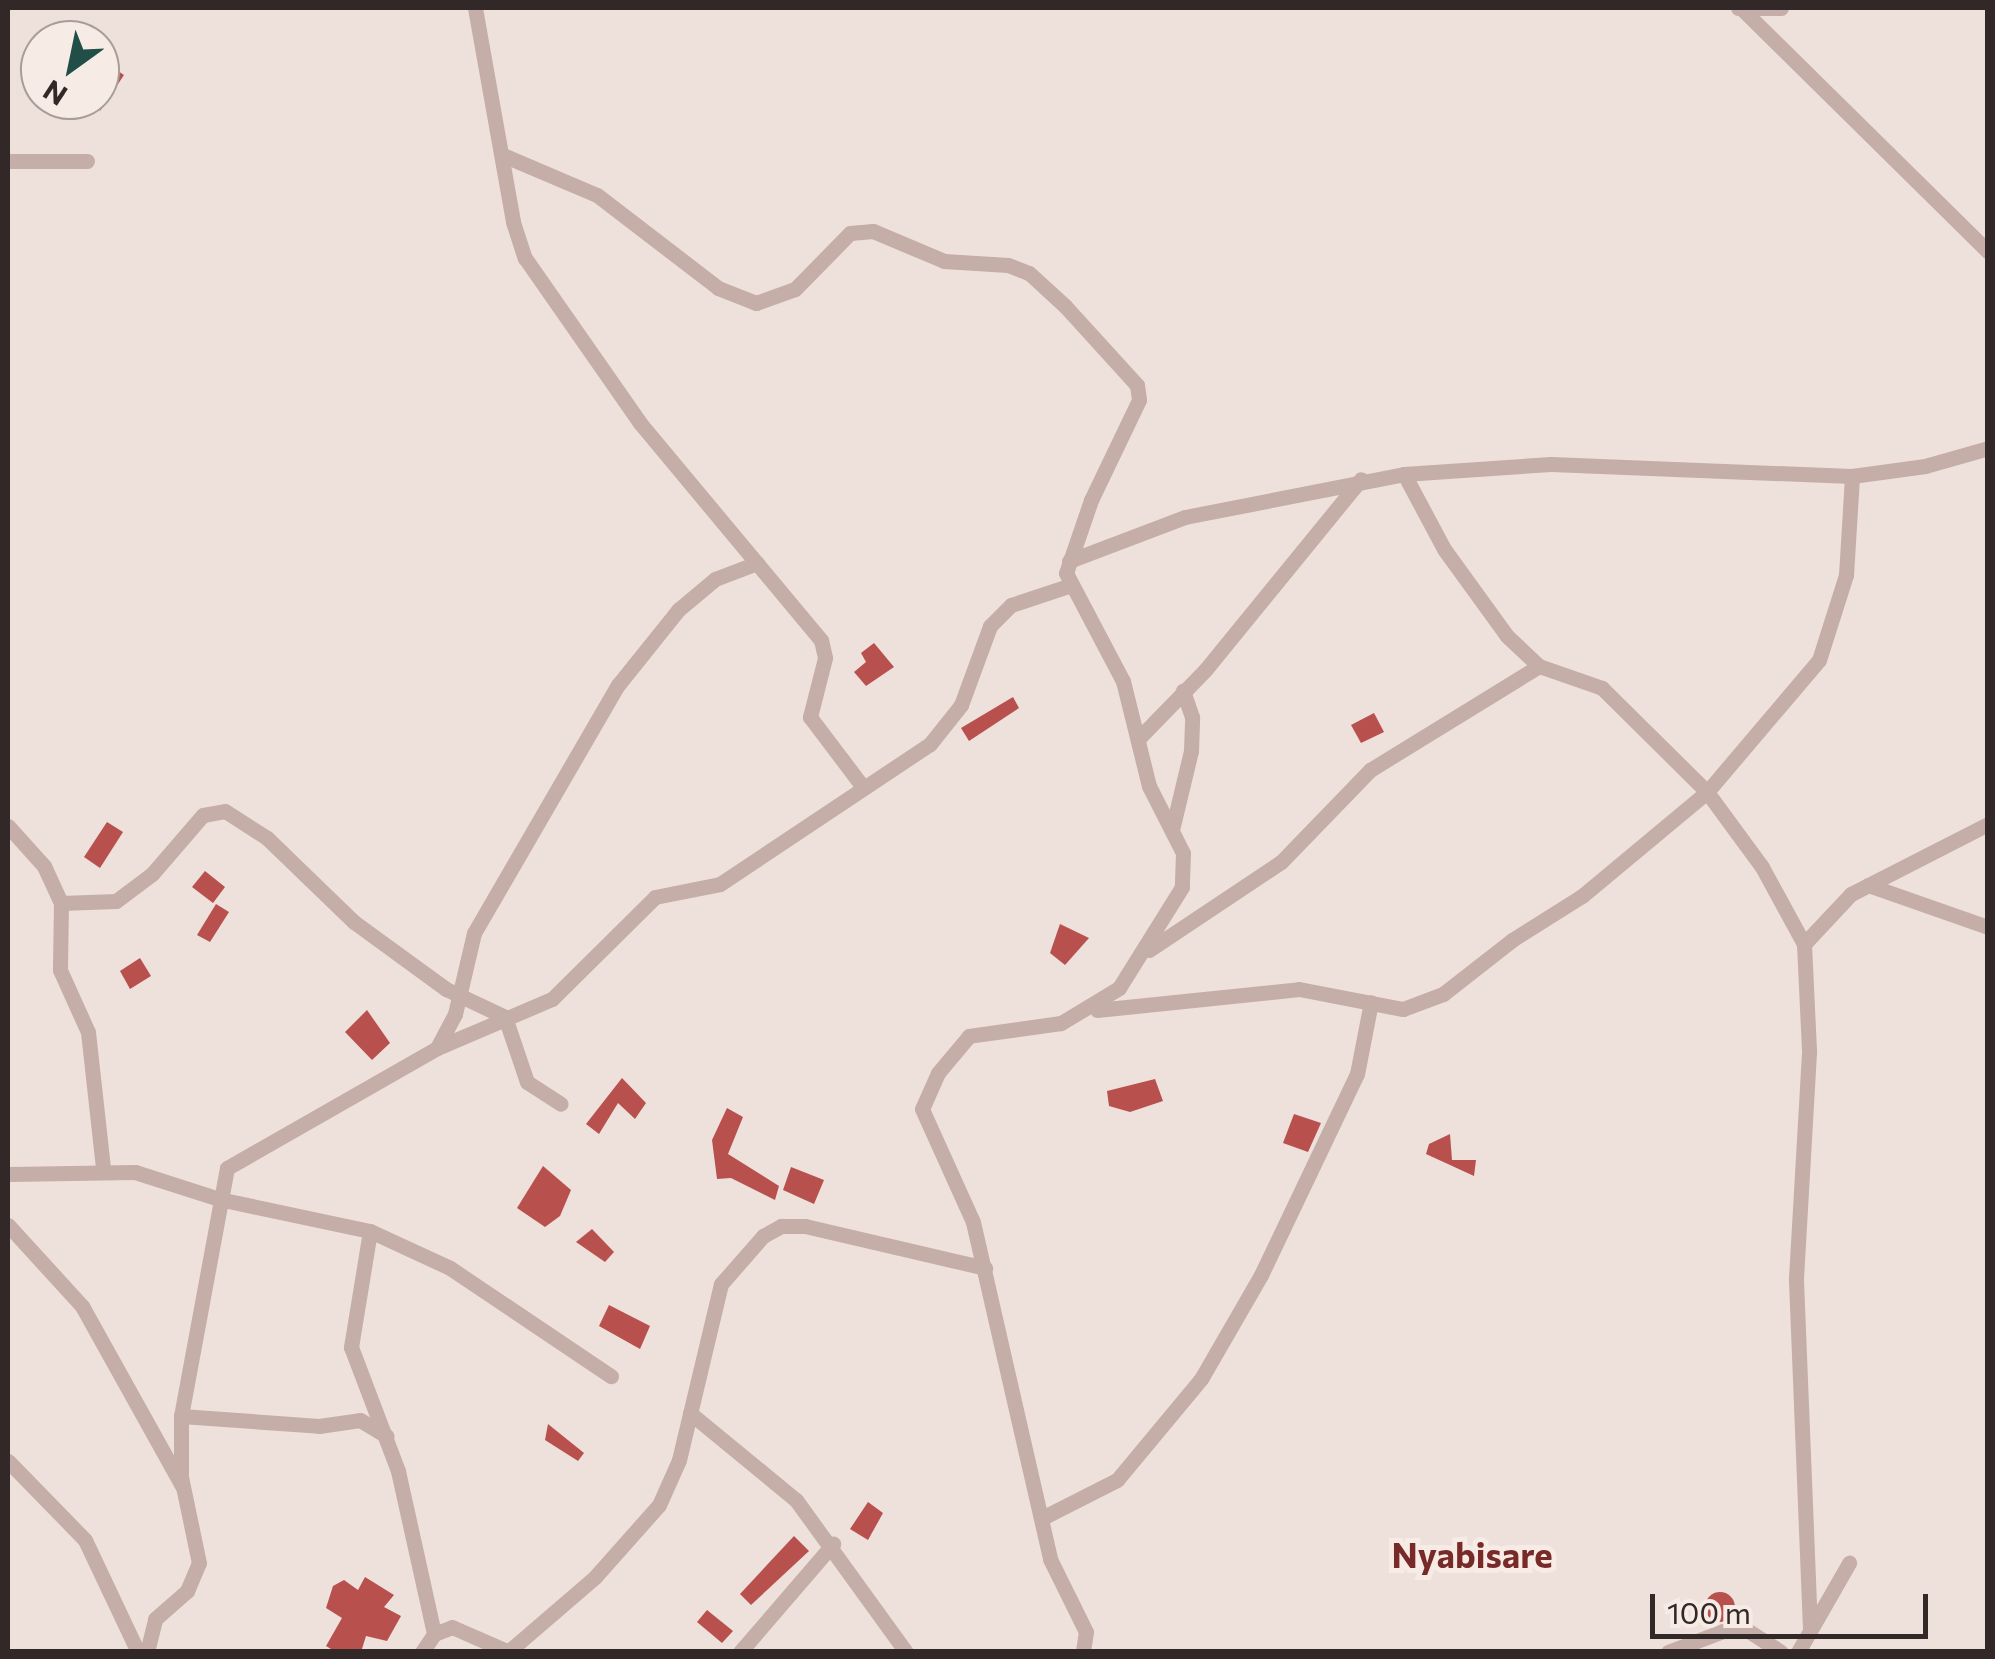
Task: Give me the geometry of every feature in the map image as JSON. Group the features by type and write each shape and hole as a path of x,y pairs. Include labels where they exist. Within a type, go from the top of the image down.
{"street":[{"path":"475,8 505,156 512,222 542,288 640,423 820,640 824,658 810,717 863,787"},
{"path":"1740,8 1780,8"},
{"path":"1740,8 1988,252"},
{"path":"505,156 598,195 718,288 756,303 795,290 850,233 874,232 944,262 1028,273 1102,340 1137,385 1139,400 1068,561 1068,586 1123,681 1150,786 1172,830 1186,874 1146,952 1119,988 1088,1011"},
{"path":"8,160 87,161"},
{"path":"1068,561 1185,517 1361,479 1404,474 1551,464 1852,476 1984,450 1988,468"},
{"path":"1404,474 1444,549 1507,636 1539,666 1602,688 1708,792 1762,867 1804,944 1808,1070 1796,1278 1810,1629"},
{"path":"1083,1652 1086,1632 1060,1589 985,1268 964,1195 928,1129 927,1094 955,1048 973,1034 1048,1026 1088,1011 1299,989 1404,1009 1443,994 1512,940 1582,896 1708,792 1829,641 1846,576 1852,476"},
{"path":"1139,738 1184,691 1361,479"},
{"path":"437,1048 459,995 474,933 627,672 703,590 757,563"},
{"path":"147,1652 162,1607 196,1579 199,1563 183,1487 182,1416 217,1246 223,1176 234,1161 437,1048 568,986 605,941 655,897 720,884 945,731 982,642 1011,605 1068,586"},
{"path":"1146,952 1281,862 1370,770 1539,666"},
{"path":"1172,830 1192,751 1192,717 1184,691"},
{"path":"61,904 116,902 152,874 203,815 225,811 267,838 346,916 459,995 505,1018 527,1082 561,1104"},
{"path":"1804,944 1830,910 1868,885 1988,824"},
{"path":"8,826 44,866 61,904 60,970 88,1032 104,1168"},
{"path":"1868,885 1988,926"},
{"path":"1042,1518 1117,1480 1201,1378 1261,1276 1357,1074 1371,1002"},
{"path":"8,1174 104,1168 171,1180 219,1199 370,1230 450,1268 612,1376"},
{"path":"8,1225 82,1306 183,1487"},
{"path":"422,1652 434,1634 452,1627 509,1651 596,1577 659,1505 690,1413 721,1284 763,1236 781,1226 840,1232 985,1268"},
{"path":"370,1230 357,1283 351,1347 387,1436 434,1634"},
{"path":"690,1413 759,1466 833,1544 906,1652"},
{"path":"182,1416 318,1426 360,1420 387,1436"},
{"path":"8,1460 85,1540 138,1652"},
{"path":"740,1652 833,1544"},
{"path":"1798,1652 1848,1563"},
{"path":"1668,1652 1724,1631 1747,1630 1781,1652"}],"building":[{"path":"874,643 894,667 866,686 854,672 866,662 861,653"},
{"path":"1013,697 1019,708 969,741 961,728"},
{"path":"1374,713 1384,732 1361,743 1351,725"},
{"path":"107,822 123,832 100,868 84,857"},
{"path":"205,871 225,887 213,903 192,887"},
{"path":"216,904 229,912 210,942 197,935"},
{"path":"1060,924 1089,938 1065,965 1050,953"},
{"path":"140,958 151,976 130,989 120,971"},
{"path":"367,1010 390,1043 372,1060 345,1032"},
{"path":"622,1078 646,1103 635,1119 618,1103 599,1134 586,1124"},
{"path":"1155,1079 1163,1101 1130,1112 1109,1106 1107,1091"},
{"path":"727,1108 743,1117 728,1154 779,1186 775,1200 731,1178 717,1179 712,1140"},
{"path":"1294,1114 1321,1123 1308,1152 1283,1143"},
{"path":"1450,1134 1452,1160 1476,1160 1474,1176 1426,1154 1429,1144"},
{"path":"543,1166 571,1190 560,1216 545,1227 517,1208"},
{"path":"791,1167 824,1180 814,1204 783,1190"},
{"path":"592,1229 614,1252 605,1262 576,1242"},
{"path":"609,1305 650,1326 640,1349 599,1326"},
{"path":"548,1424 584,1453 578,1461 545,1440"},
{"path":"868,1502 883,1513 868,1540 850,1529"},
{"path":"794,1536 809,1551 751,1605 740,1594"},
{"path":"365,1577 394,1595 384,1607 401,1616 387,1641 366,1636 361,1652 336,1652 326,1646 342,1618 326,1608 333,1586 344,1580 358,1590"},
{"path":"1720,1592 1731,1596 1735,1607 1731,1618 1720,1622 1709,1618 1705,1607 1709,1596"},
{"path":"707,1610 733,1631 722,1643 697,1622"}],"district":[{"name":"Nyabisare","path":"1472,1554"}]}
